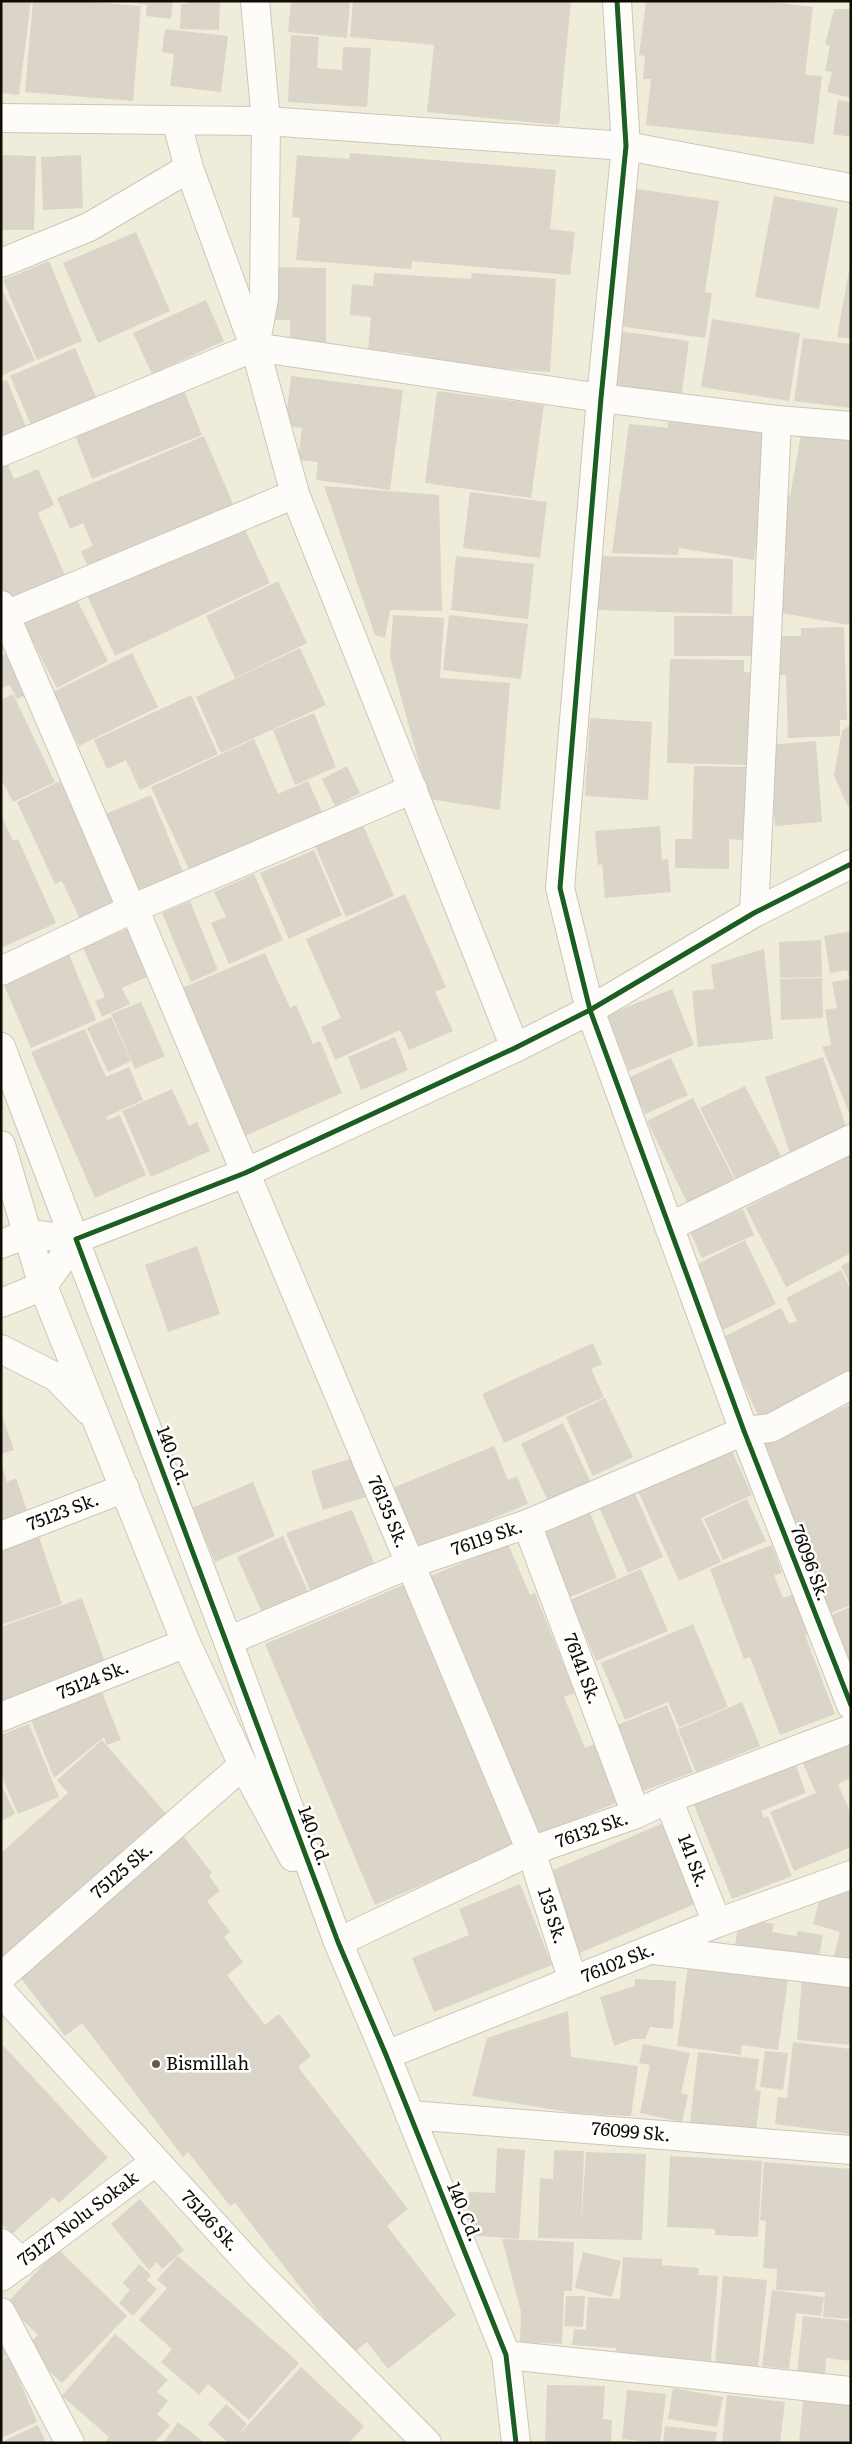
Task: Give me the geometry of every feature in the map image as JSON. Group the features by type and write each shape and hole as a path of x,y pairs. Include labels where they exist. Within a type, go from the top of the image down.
{"street":[{"path":"255,1 266,121 264,299 255,348"},
{"name":"76096 Sk.","path":"617,1 626,146 600,398 560,888 590,1010 744,1431 851,1705"},
{"path":"1,118 266,121 626,146 851,188"},
{"path":"176,120 189,168 255,348 295,494 516,1048"},
{"path":"1,263 88,227 189,168"},
{"path":"1,452 255,348 600,398 777,420 851,426"},
{"path":"754,913 777,420"},
{"path":"3,610 295,494"},
{"name":"76135 Sk.","path":"3,610 128,901 134,908 531,1851"},
{"path":"1,971 134,908 413,788"},
{"path":"1,1244 27,1234 76,1239 245,1173 516,1048 590,1010 754,913 851,864"},
{"name":"140.Cd.","path":"1,1047 76,1239 228,1642 338,1942 386,2055 506,2355 516,2443"},
{"path":"669,1227 851,1139"},
{"name":"140.Cd.","path":"1,1145 20,1202 27,1234 43,1286 186,1643 243,1765 338,1942"},
{"path":"1,1303 43,1286 76,1239"},
{"path":"1,1349 56,1377 97,1419"},
{"name":"76119 Sk.","path":"228,1642 410,1564 527,1524 744,1431 771,1428 851,1385"},
{"name":"75123 Sk.","path":"1,1536 125,1488"},
{"name":"76141 Sk.","path":"527,1524 636,1814"},
{"name":"75124 Sk.","path":"1,1717 186,1643"},
{"name":"76132 Sk.","path":"338,1942 531,1851 636,1814 668,1799 851,1729"},
{"name":"75125 Sk.","path":"1,1977 243,1765"},
{"name":"141 Sk.","path":"668,1799 717,1923"},
{"name":"135 Sk.","path":"531,1851 573,1981"},
{"name":"76102 Sk.","path":"386,2055 717,1923 851,1876"},
{"path":"652,1950 851,1973"},
{"name":"75126 Sk.","path":"1,1992 258,2272 423,2442"},
{"name":"76099 Sk.","path":"410,2115 851,2150"},
{"name":"75127 Nolu Sokak","path":"11,2269 155,2162"},
{"path":"1,2242 11,2269"},
{"path":"1,2312 70,2443"},
{"path":"506,2355 851,2391"}],"building":[{"path":"1,1 31,1 19,95 1,93"},
{"path":"33,1 80,1 141,6 133,101 25,92"},
{"path":"121,1 173,1 171,19 146,16 147,5"},
{"path":"189,1 220,1 219,30 180,29 181,4 188,4"},
{"path":"291,1 350,1 347,38 288,32"},
{"path":"353,1 571,1 559,125 427,112 434,45 350,37"},
{"path":"646,1 764,1 813,7 805,75 822,76 814,144 646,125 651,79 643,79 645,56 639,55"},
{"path":"834,9 851,9 851,98 827,92 832,72 825,71 830,46 825,44"},
{"path":"165,29 228,36 221,92 170,86 174,54 162,52"},
{"path":"291,35 319,37 317,68 342,70 343,47 371,48 367,107 288,102"},
{"path":"838,100 851,102 851,137 833,134"},
{"path":"350,153 556,170 550,229 575,232 570,275 412,261 411,269 296,260 300,218 292,217 297,155 349,159"},
{"path":"1,155 36,156 34,230 1,230"},
{"path":"81,155 83,208 43,210 41,157"},
{"path":"631,188 719,201 705,292 712,293 705,338 618,326"},
{"path":"774,196 838,208 819,309 755,297"},
{"path":"136,232 170,311 98,343 63,263"},
{"path":"49,261 82,341 37,360 3,280"},
{"path":"851,265 851,339 837,337"},
{"path":"271,267 326,268 326,346 290,346 290,320 270,320"},
{"path":"374,273 471,279 472,273 556,279 550,372 465,366 407,353 368,350 371,317 350,315 352,284 373,286"},
{"path":"1,287 35,360 1,376"},
{"path":"206,300 224,341 152,374 133,333"},
{"path":"712,319 800,333 789,401 701,387"},
{"path":"612,330 689,341 681,398 604,388"},
{"path":"803,338 851,344 851,408 794,401"},
{"path":"75,348 99,404 34,432 10,376"},
{"path":"291,376 403,390 390,490 316,480 318,462 298,460 302,428 285,426"},
{"path":"7,380 28,432 1,443 1,382"},
{"path":"181,383 202,435 92,479 72,427"},
{"path":"437,391 544,405 531,498 425,483"},
{"path":"668,422 765,432 760,476 765,477 754,560 679,548 678,555 612,553 629,424 668,428"},
{"path":"802,429 851,438 851,615 849,625 776,612 787,553 779,552 785,495 790,496"},
{"path":"204,436 233,504 87,565 81,551 93,546 83,523 70,529 57,498"},
{"path":"7,462 14,479 38,469 54,505 38,513 65,575 2,603 1,465"},
{"path":"324,486 439,495 442,611 390,610 385,638 375,635"},
{"path":"470,492 547,502 540,558 463,548"},
{"path":"242,523 270,583 115,656 85,591"},
{"path":"456,556 534,564 528,619 451,610"},
{"path":"598,556 733,559 732,614 597,610"},
{"path":"278,581 307,643 235,678 206,616"},
{"path":"74,594 108,661 57,688 22,621"},
{"path":"393,615 444,618 440,678 510,683 500,810 429,799 390,657"},
{"path":"449,615 528,624 521,679 443,670"},
{"path":"674,616 756,616 756,656 674,656"},
{"path":"844,627 847,720 840,720 840,736 788,738 786,675 780,675 779,636 801,636 801,628"},
{"path":"300,648 326,705 221,753 196,697"},
{"path":"16,649 35,691 17,699 10,685 1,688 1,656"},
{"path":"132,653 158,707 79,746 53,692"},
{"path":"670,659 744,660 744,672 753,673 750,765 667,763"},
{"path":"13,694 55,782 13,802 1,779 1,700"},
{"path":"191,695 218,754 140,790 126,760 107,769 94,740"},
{"path":"314,713 336,767 295,785 273,730"},
{"path":"590,718 652,722 648,800 585,796"},
{"path":"851,725 851,806 848,807 834,775 842,730"},
{"path":"254,739 278,794 308,781 322,812 190,872 151,787"},
{"path":"816,741 822,822 775,826 769,745"},
{"path":"347,766 360,793 335,806 322,779"},
{"path":"694,766 746,767 744,840 729,839 729,869 675,868 675,839 692,839"},
{"path":"60,781 118,904 81,921 62,881 55,884 17,802"},
{"path":"151,795 183,872 133,892 101,816"},
{"path":"1,815 13,841 18,839 56,923 1,948"},
{"path":"363,825 394,896 346,917 315,846"},
{"path":"660,826 662,860 668,859 671,892 605,898 602,864 598,865 595,831"},
{"path":"314,850 342,915 289,939 260,873"},
{"path":"254,874 283,940 229,964 211,923 226,917 214,892"},
{"path":"405,894 446,987 435,992 453,1031 409,1050 400,1030 335,1060 321,1027 341,1018 306,939"},
{"path":"190,901 218,970 191,982 162,913"},
{"path":"131,927 153,974 122,988 130,1004 102,1017 95,1001 105,997 83,948"},
{"path":"851,931 851,1117 822,1047 831,1045 825,1010 837,1008 832,982 849,979 847,970 830,973 824,936"},
{"path":"821,940 822,977 780,978 779,942"},
{"path":"764,949 773,1039 698,1047 692,991 714,989 711,965"},
{"path":"68,952 96,1020 31,1048 2,980"},
{"path":"265,953 290,1008 296,1005 313,1044 320,1041 342,1093 238,1139 173,992"},
{"path":"822,978 823,1018 781,1020 780,979"},
{"path":"672,989 694,1045 629,1071 607,1015"},
{"path":"141,1002 165,1056 135,1069 111,1014"},
{"path":"111,1017 131,1061 108,1072 87,1028"},
{"path":"85,1029 106,1077 129,1067 143,1100 106,1117 108,1120 120,1115 146,1175 95,1198 31,1052"},
{"path":"395,1037 408,1070 361,1090 348,1057"},
{"path":"823,1057 848,1133 790,1153 765,1077"},
{"path":"671,1058 688,1095 645,1114 628,1078"},
{"path":"745,1086 781,1156 736,1180 700,1108"},
{"path":"172,1089 189,1126 197,1122 210,1151 151,1177 122,1111"},
{"path":"693,1098 738,1187 691,1210 647,1121"},
{"path":"851,1143 851,1253 786,1287 746,1208 828,1166 823,1157"},
{"path":"743,1209 754,1235 702,1258 690,1232"},
{"path":"745,1240 776,1304 719,1332 688,1269"},
{"path":"197,1246 220,1314 168,1332 145,1265"},
{"path":"851,1261 851,1286 841,1266"},
{"path":"841,1270 851,1290 851,1377 761,1421 721,1338 781,1308 789,1324 797,1321 786,1298"},
{"path":"593,1343 602,1364 591,1369 604,1397 504,1443 482,1394"},
{"path":"605,1398 633,1457 593,1476 566,1417"},
{"path":"851,1404 851,1605 828,1614 756,1446"},
{"path":"1,1413 14,1450 1,1454"},
{"path":"563,1423 590,1481 548,1501 521,1444"},
{"path":"494,1446 508,1480 517,1476 528,1504 413,1552 388,1490"},
{"path":"731,1449 752,1495 701,1518 721,1562 679,1581 636,1487"},
{"path":"356,1457 369,1496 323,1510 311,1471"},
{"path":"2,1466 7,1482 16,1478 28,1513 1,1522"},
{"path":"253,1482 275,1536 215,1562 192,1508"},
{"path":"634,1491 663,1557 628,1573 599,1507"},
{"path":"747,1499 766,1541 723,1560 704,1519"},
{"path":"588,1508 617,1578 560,1601 532,1531"},
{"path":"352,1510 376,1567 312,1595 286,1533"},
{"path":"38,1534 62,1604 1,1625 1,1548"},
{"path":"283,1536 311,1598 265,1619 237,1557"},
{"path":"508,1544 530,1595 535,1593 575,1693 564,1697 585,1748 597,1743 621,1801 528,1839 423,1579"},
{"path":"772,1545 782,1573 774,1575 783,1598 797,1593 813,1633 805,1635 835,1714 780,1735 750,1657 744,1659 710,1569"},
{"path":"641,1569 668,1631 596,1661 583,1629 573,1633 561,1604"},
{"path":"403,1585 513,1846 375,1905 265,1644"},
{"path":"82,1598 106,1665 1,1702 1,1627"},
{"path":"851,1607 851,1671 824,1618"},
{"path":"693,1624 728,1707 679,1727 668,1702 625,1720 601,1663"},
{"path":"102,1692 121,1740 107,1745 104,1737 54,1778 31,1720"},
{"path":"742,1702 760,1746 696,1772 678,1729"},
{"path":"667,1705 693,1772 633,1795 607,1729"},
{"path":"29,1724 59,1797 18,1814 1,1775 1,1735"},
{"path":"846,1738 851,1751 851,1778 838,1784 851,1814 851,1847 794,1871 770,1812 816,1793 800,1757"},
{"path":"102,1740 168,1816 1,1965 1,1853 68,1793 57,1780"},
{"path":"794,1760 806,1793 761,1811 764,1818 768,1816 792,1876 732,1899 692,1800"},
{"path":"1,1784 15,1814 1,1821"},
{"path":"663,1823 697,1903 575,1955 542,1875"},
{"path":"184,1837 212,1873 209,1876 220,1891 207,1901 230,1932 224,1937 243,1962 227,1975 265,2025 279,2014 311,2056 298,2067 408,2209 387,2226 456,2315 388,2369 367,2342 352,2354 235,2203 230,2206 188,2152 183,2157 82,2023 65,2036 14,1969"},
{"path":"520,1884 552,1965 434,2012 412,1958 469,1935 459,1909"},
{"path":"851,1891 851,1965 831,1967 840,1932 813,1924 820,1898"},
{"path":"740,1918 774,1924 772,1932 796,1936 798,1931 823,1935 817,1967 769,1950 735,1944"},
{"path":"688,1966 788,1980 778,2050 742,2045 741,2055 677,2046"},
{"path":"802,1978 851,1982 851,2045 797,2040"},
{"path":"635,1979 676,1981 673,2029 650,2027 645,2039 632,2039 614,2046 600,1997 635,1986"},
{"path":"568,2011 571,2057 638,2066 631,2116 574,2113 472,2096 487,2038"},
{"path":"793,2042 851,2049 851,2134 775,2124 778,2097 787,2098"},
{"path":"1,2043 108,2158 59,2203 53,2197 12,2234 1,2223"},
{"path":"643,2044 690,2053 681,2093 688,2095 682,2122 640,2113 650,2065 639,2063"},
{"path":"765,2051 788,2053 783,2090 760,2087"},
{"path":"698,2052 759,2059 755,2090 761,2091 756,2130 690,2124"},
{"path":"497,2148 525,2150 519,2239 466,2235 469,2192 495,2193"},
{"path":"554,2150 584,2151 581,2227 586,2152 646,2154 642,2240 538,2238 540,2178 553,2179"},
{"path":"670,2156 762,2161 758,2237 715,2235 715,2229 667,2227"},
{"path":"764,2162 851,2169 851,2319 823,2317 825,2292 776,2290 777,2269 763,2268 766,2221 760,2220"},
{"path":"140,2199 184,2250 162,2269 157,2262 149,2270 111,2224"},
{"path":"502,2239 574,2242 572,2291 564,2291 562,2344 520,2342 521,2312"},
{"path":"58,2249 127,2316 62,2383 25,2348 38,2335 6,2304"},
{"path":"583,2252 621,2261 612,2297 575,2288"},
{"path":"178,2256 299,2363 249,2420 208,2384 199,2395 161,2362 172,2349 139,2320 167,2288 157,2280"},
{"path":"623,2257 662,2259 662,2265 699,2268 698,2275 718,2276 711,2361 615,2354 616,2348 572,2345 574,2329 586,2330 588,2297 620,2299"},
{"path":"139,2264 151,2275 147,2280 157,2289 133,2316 119,2303 130,2290 123,2283"},
{"path":"723,2276 767,2280 758,2367 715,2363"},
{"path":"772,2290 824,2297 821,2316 796,2313 789,2369 762,2366"},
{"path":"566,2296 585,2296 583,2327 564,2326"},
{"path":"803,2316 851,2321 851,2361 826,2358 825,2376 797,2373"},
{"path":"115,2334 168,2380 157,2392 168,2401 157,2414 170,2425 154,2443 104,2443 109,2437 62,2396"},
{"path":"1,2341 7,2356 1,2358"},
{"path":"9,2356 37,2422 1,2438 1,2360"},
{"path":"301,2367 364,2426 349,2443 228,2443 208,2424 226,2404 247,2424 235,2439"},
{"path":"547,2385 605,2386 603,2419 612,2420 611,2443 545,2443"},
{"path":"673,2388 723,2397 717,2427 668,2419"},
{"path":"627,2390 666,2394 660,2443 622,2439"},
{"path":"727,2395 785,2402 780,2443 722,2443"},
{"path":"803,2401 851,2406 851,2443 799,2443"},
{"path":"178,2422 205,2443 163,2443"},
{"path":"38,2425 46,2443 6,2443 5,2440"},
{"path":"665,2426 717,2432 715,2443 663,2443"}],"cycle path":[{"path":"617,1 626,146 601,398 560,888 590,1010 744,1431 851,1705"},
{"path":"516,2443 506,2355 386,2055 338,1942 76,1239 245,1173 515,1048 590,1010 754,913 851,864"}],"place":[{"name":"Bismillah","path":"156,2064"}]}
